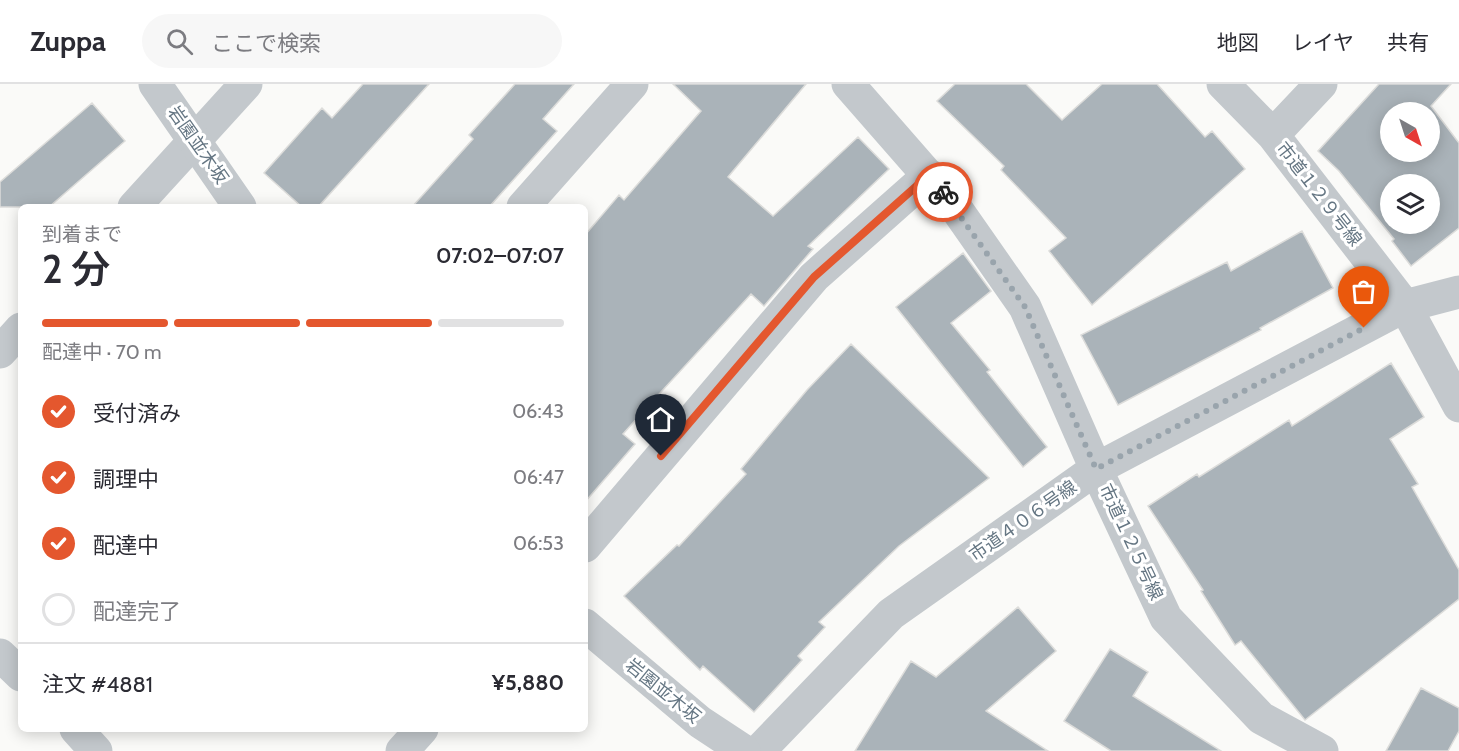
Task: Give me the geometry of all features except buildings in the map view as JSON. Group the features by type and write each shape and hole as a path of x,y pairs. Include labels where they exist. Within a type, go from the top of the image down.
{"street":[{"name":"岩園並木坂","path":"155,84 238,204"},
{"path":"137,204 246,84"},
{"path":"526,204 632,84"},
{"name":"市道１２５号線","path":"848,84 953,204 1025,307 1096,469 1166,618 1261,718 1322,751"},
{"name":"市道１２９号線","path":"1223,84 1273,135 1405,306 1459,406"},
{"path":"1273,135 1321,84"},
{"path":"588,542 814,277 929,175"},
{"name":"市道４０６号線","path":"759,751 891,614 1096,469 1405,306 1459,292"},
{"path":"0,352 18,332"},
{"name":"岩園並木坂","path":"588,628 700,722 744,751"},
{"path":"0,655 18,672"},
{"path":"79,732 96,751"},
{"path":"402,751 419,732"}],"way so far":[{"path":"943,192 1025,307 1096,469 1364,328"}],"route":[{"path":"661,456 814,277 929,175 943,192"}]}
